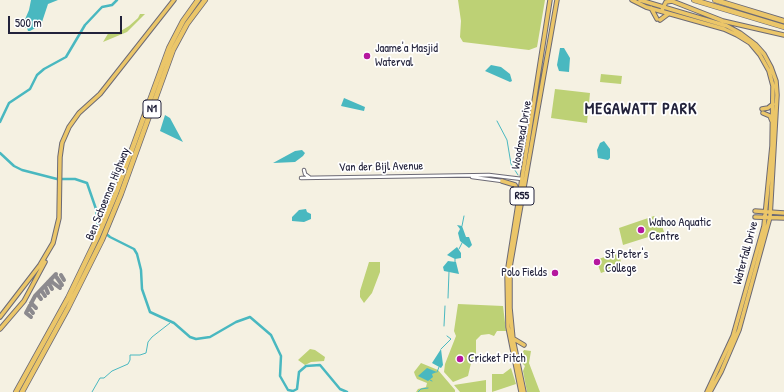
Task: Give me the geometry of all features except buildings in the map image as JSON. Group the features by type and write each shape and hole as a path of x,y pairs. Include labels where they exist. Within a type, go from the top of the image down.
{"highway":[{"name":"Ben Schoeman Highway","path":"16,392 36,357 97,238 169,48 183,21 198,0"},
{"name":"Ben Schoeman Highway","path":"22,392 68,308 102,240 173,50 187,24 205,0"},
{"path":"694,0 784,27"},
{"path":"715,0 784,21"},
{"path":"13,392 36,357"}],"main road":[{"path":"0,329 15,313 29,293 53,243 58,225 62,143 73,120 100,94 174,0"},
{"name":"Woodmead Drive","path":"524,392 513,338 510,308 510,273 550,0"},
{"name":"Woodmead Drive","path":"523,179 557,0"},
{"path":"632,0 651,8 661,9"},
{"path":"640,0 670,12 740,32 756,45 764,54 776,81 775,111"},
{"path":"661,9 666,1"},
{"path":"666,1 667,8 670,12"},
{"path":"666,1 674,1 722,21 784,35"},
{"path":"651,8 658,20 670,12"},
{"path":"708,23 737,35 756,49 764,61 770,76 775,111"},
{"path":"772,126 771,117 762,111 770,108 774,103"},
{"name":"Waterfall Drive","path":"710,392 721,372 737,336 766,226 769,212 772,126 775,111"},
{"name":"Waterfall Drive","path":"769,202 775,145 775,111"},
{"path":"774,156 778,150 775,145"},
{"path":"502,181 516,185 519,194"},
{"name":"Woodmead Drive","path":"521,392 509,333 506,294 508,263 519,194 522,185"},
{"path":"769,202 774,210 784,212 755,211 764,209 769,202"},
{"path":"755,217 768,217 782,218 773,220 766,226 761,219 755,217"},
{"name":"Waterfall Drive","path":"707,392 734,336 766,226"},
{"path":"0,317 47,255"},
{"path":"513,338 524,346"}],"street":[{"path":"304,170 306,175 310,178"},
{"name":"Van der Bijl Avenue","path":"301,178 494,175 523,179"},
{"name":"Van der Bijl Avenue","path":"461,176 522,185"}],"green space":[{"path":"458,0 545,0 537,47 529,50 463,42 460,37 461,21"},
{"path":"140,14 145,14 127,32 103,42 109,32 119,32 129,26 138,18"},
{"path":"601,74 622,76 621,84 600,82"},
{"path":"555,89 590,93 587,123 551,118"},
{"name":"Wahoo Aquatic Centre","path":"654,216 661,223 664,232 623,245 619,228"},
{"path":"618,252 622,265 601,273 596,260"},
{"path":"369,262 380,262 380,272 372,293 364,303 360,297 360,291"},
{"path":"458,304 503,306 506,331 497,331 494,336 489,334 481,335 476,340 476,362 471,363 468,376 453,382 444,372 445,364 456,336 454,331"},
{"path":"310,349 315,350 325,357 324,361 311,362 305,365 298,360"},
{"path":"524,350 531,351 529,363 540,392 527,392 523,371 525,366 521,362 520,356"},
{"path":"421,363 438,370 455,390 455,392 416,392 418,389 426,387 427,383 417,379 414,372"},
{"path":"511,368 516,384 492,392 492,374 503,374"},
{"path":"486,380 486,392 460,392 454,385"}],"water":[{"path":"31,0 58,0 48,4 41,25 28,31 27,28 23,27 23,24 29,10"},
{"path":"560,48 564,48 570,58 569,72 559,71 557,65"},
{"path":"491,65 501,67 510,74 512,81 510,82 485,71"},
{"path":"344,98 365,107 364,111 341,106"},
{"path":"165,115 170,118 183,142 160,131"},
{"path":"604,141 610,149 610,158 608,160 598,158 597,150 600,143"},
{"path":"302,150 305,153 295,162 273,163 295,151"},
{"path":"306,209 307,212 311,214 311,219 304,222 292,221 292,217 299,210"},
{"path":"457,225 462,226 466,237 469,237 472,245 469,248 460,241 458,233 460,229"},
{"path":"457,247 461,253 461,258 455,259 447,255"},
{"path":"448,261 456,262 459,274 444,271 443,267"},
{"path":"441,349 443,365 441,368 432,363"},
{"path":"427,368 437,372 432,374 433,377 428,381 418,376"}],"waterway":[{"path":"0,122 9,103 30,89 37,75 44,69 66,57 85,25 102,7 112,5 117,0"},
{"path":"497,121 507,140 511,164 518,175"},
{"path":"0,153 14,166 22,170 57,179 75,179 87,183 96,209 98,227 110,237 134,249 137,254 141,270 142,289 150,312 174,323 190,337 196,339 210,337 236,322 250,317 271,335 281,356 280,376 288,390 293,391 297,389 299,372 306,366 320,365 340,389 347,392"},
{"path":"462,226 464,216"},
{"path":"459,249 463,241"},
{"path":"448,298 449,272"},
{"path":"444,326 445,306"},
{"path":"92,392 100,378 104,378 112,371 128,364 130,355 140,355 146,353 148,342 170,323"},
{"path":"441,349 451,339 447,336"},
{"path":"437,372 439,367"},
{"path":"418,392 421,389 428,388"}],"taxiway":[{"path":"31,317 26,313 35,296 56,274"},
{"path":"55,275 62,285"},
{"path":"61,275 64,280"},
{"path":"51,279 52,282 60,288"},
{"path":"48,282 52,289"},
{"path":"45,286 48,293"},
{"path":"41,290 45,296"},
{"path":"38,293 41,299"},
{"path":"31,303 36,308"},
{"path":"29,308 33,313"}],"place":[{"name":"Jaame'a Masjid Waterval","path":"367,56"},
{"name":"Wahoo Aquatic Centre","path":"641,230"},
{"name":"St Peter's College","path":"597,262"},
{"name":"Polo Fields","path":"555,273"},
{"name":"Cricket Pitch","path":"460,359"}],"district":[{"name":"MEGAWATT PARK","path":"641,110"}]}
